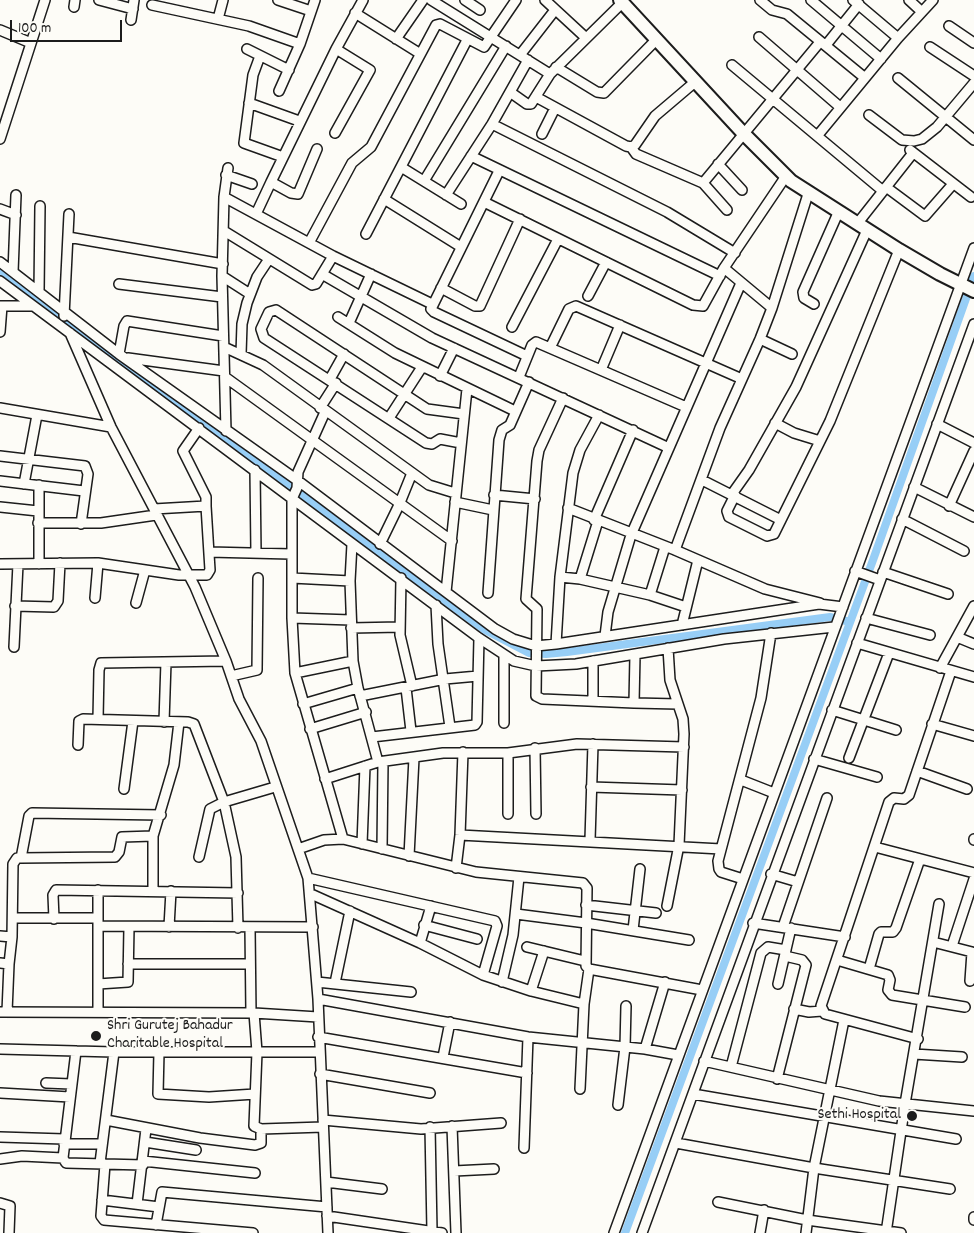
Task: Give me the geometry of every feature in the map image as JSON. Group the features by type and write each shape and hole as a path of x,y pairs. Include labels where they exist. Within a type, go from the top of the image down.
{"street":[{"path":"0,139 4,119 45,0"},
{"path":"98,0 134,5 131,20"},
{"path":"218,19 223,0"},
{"path":"278,0 311,11"},
{"path":"279,91 300,44 315,0"},
{"path":"256,214 299,121 363,0"},
{"path":"396,39 423,0"},
{"path":"431,0 524,58 597,92 604,93 657,38"},
{"path":"465,0 480,10"},
{"path":"308,243 352,163 371,147 419,53 438,24 482,47 487,45 516,0"},
{"path":"545,0 585,37"},
{"path":"760,0 772,10 787,14 864,78"},
{"path":"811,0 881,59"},
{"path":"909,0 922,12"},
{"path":"818,135 840,106 933,0"},
{"path":"510,92 529,104 536,98 553,71 622,1 695,82 786,176 808,194 838,213 899,250 966,287"},
{"path":"703,183 796,69 842,26 855,1 898,38"},
{"path":"152,5 174,4 218,19 249,26 300,44"},
{"path":"446,195 492,124 510,92 524,58 555,10"},
{"path":"355,13 419,53"},
{"path":"949,26 974,43"},
{"path":"0,30 32,42"},
{"path":"759,36 840,106"},
{"path":"366,234 467,40"},
{"path":"424,181 506,46"},
{"path":"930,47 974,76"},
{"path":"247,49 289,70"},
{"path":"335,133 370,70 336,49"},
{"path":"260,56 253,75 244,143 283,157"},
{"path":"732,65 885,189 925,216 953,184"},
{"path":"898,78 974,140"},
{"path":"631,147 635,145 655,116 695,82"},
{"path":"907,142 928,136 974,82"},
{"path":"536,98 631,147 636,154 703,183 727,210"},
{"path":"249,102 299,121"},
{"path":"542,134 555,108"},
{"path":"869,115 907,142 913,153 971,197"},
{"path":"492,124 667,212 735,253"},
{"path":"271,182 291,193 298,194 317,149"},
{"path":"899,250 820,441 774,534 767,536 728,517 727,511 733,494 749,470 796,387 862,227 885,189 913,153"},
{"path":"471,156 499,171 722,272 741,283 772,308"},
{"path":"718,164 742,190"},
{"path":"401,167 461,204"},
{"path":"226,431 222,264 224,197 227,171 252,184"},
{"path":"499,171 431,309 527,356"},
{"path":"484,202 699,306 706,303 722,272 786,176"},
{"path":"676,550 720,428 772,308 808,194"},
{"path":"13,272 16,195"},
{"path":"224,197 333,256 432,304"},
{"path":"384,199 461,247"},
{"path":"39,292 40,206"},
{"path":"0,209 16,215"},
{"path":"814,304 804,298 803,292 838,213"},
{"path":"63,319 69,214"},
{"path":"441,288 476,307 480,306 520,220"},
{"path":"224,231 312,285 316,284 333,256"},
{"path":"68,237 222,264"},
{"path":"512,327 558,238"},
{"path":"614,1233 839,617 858,572 966,287 974,248"},
{"path":"241,354 242,324 250,294 269,259"},
{"path":"0,262 39,292 63,319 111,427 189,576 226,661 243,708 261,741 275,787 308,878 311,894 318,999 318,1037 328,1233"},
{"path":"588,296 606,262"},
{"path":"322,274 414,328 669,448"},
{"path":"349,323 371,274"},
{"path":"222,276 250,294"},
{"path":"0,282 32,306 63,319 122,356 226,431 352,544 401,578 479,638 514,661 536,656 556,644 826,604"},
{"path":"605,636 608,612 631,535 741,283"},
{"path":"118,284 222,297"},
{"path":"0,332 1,306 32,306"},
{"path":"550,348 569,309 573,306 742,379"},
{"path":"461,443 440,439 432,444 426,443 264,338 262,330 269,312 276,310 427,409 464,414"},
{"path":"338,317 386,348 515,411"},
{"path":"122,356 124,326 127,321 223,336"},
{"path":"642,1233 676,1143 753,923 866,618 878,576 902,519 974,324"},
{"path":"601,370 620,325"},
{"path":"69,332 255,470 295,491 380,544 495,629 514,639 536,656 593,662 668,648 771,633 839,617"},
{"path":"760,339 792,354"},
{"path":"519,377 533,343 550,348 686,407"},
{"path":"224,347 263,365 322,410 434,488 455,498 493,510"},
{"path":"440,376 454,348"},
{"path":"342,839 295,673 291,554 298,472 312,441 344,354"},
{"path":"122,356 225,374 312,441 399,505 452,541"},
{"path":"389,418 422,367"},
{"path":"488,593 500,434 510,425 529,382"},
{"path":"446,592 467,389"},
{"path":"563,398 538,454 526,599 528,604 536,607 536,693 538,698 678,704"},
{"path":"0,408 111,427"},
{"path":"24,484 37,415"},
{"path":"556,644 560,577 568,508 577,457 599,415"},
{"path":"775,424 794,433 820,441"},
{"path":"937,424 974,443"},
{"path":"0,564 98,563 189,576 203,576 209,573 206,497 183,451 199,428"},
{"path":"580,579 596,521 633,430"},
{"path":"949,506 974,451"},
{"path":"0,456 85,466 88,474 81,524"},
{"path":"255,470 256,553"},
{"path":"380,544 412,473"},
{"path":"702,480 733,494 781,520"},
{"path":"0,481 84,492"},
{"path":"39,485 39,564"},
{"path":"914,487 974,517"},
{"path":"494,495 535,499"},
{"path":"38,523 81,524 111,522 155,512 206,506"},
{"path":"0,507 38,511"},
{"path":"568,508 631,535 676,550 765,588 826,604 839,617"},
{"path":"902,519 964,551"},
{"path":"352,544 350,581 353,661 359,692 381,762 382,849"},
{"path":"650,595 665,547"},
{"path":"209,552 291,554"},
{"path":"682,625 698,560"},
{"path":"16,606 50,608 57,604 60,563"},
{"path":"95,598 98,563"},
{"path":"14,647 18,564"},
{"path":"136,603 145,570"},
{"path":"858,572 948,594"},
{"path":"560,577 580,579 650,595 686,606"},
{"path":"231,676 257,670 258,578"},
{"path":"292,578 350,581"},
{"path":"401,578 400,627 409,687 412,731"},
{"path":"436,604 438,644 445,679 450,727"},
{"path":"940,668 974,606"},
{"path":"292,618 400,627"},
{"path":"866,618 930,635"},
{"path":"743,879 719,869 721,849 741,780 761,698 771,633"},
{"path":"957,637 974,644"},
{"path":"372,736 473,725 477,722 479,638"},
{"path":"857,643 940,668 974,676"},
{"path":"667,906 679,845 684,747 683,719 670,680 668,648"},
{"path":"850,758 888,653"},
{"path":"634,703 635,654"},
{"path":"504,656 504,723"},
{"path":"98,719 99,670 101,664 226,661"},
{"path":"295,673 353,661"},
{"path":"164,722 166,662"},
{"path":"593,662 593,701"},
{"path":"822,1012 821,1006 890,800 907,798 951,671"},
{"path":"303,704 359,692 409,687 445,679 478,676"},
{"path":"832,710 864,718 896,730"},
{"path":"310,729 366,712"},
{"path":"78,746 78,721 83,719 194,724 224,802 237,864 238,928"},
{"path":"124,789 133,721"},
{"path":"153,891 153,836 161,815 174,765 179,722"},
{"path":"932,724 974,736"},
{"path":"325,778 381,762 463,752 508,753 535,748 593,744 684,747"},
{"path":"590,840 593,744"},
{"path":"535,748 536,814"},
{"path":"456,868 460,835 463,752"},
{"path":"508,753 508,814"},
{"path":"409,856 414,758"},
{"path":"814,759 877,777"},
{"path":"362,844 364,766"},
{"path":"917,771 967,789"},
{"path":"741,780 774,793"},
{"path":"199,858 208,815 214,805 275,787"},
{"path":"591,787 682,790"},
{"path":"778,984 785,953 787,927 798,882 827,798"},
{"path":"21,858 28,820 32,813 161,815"},
{"path":"460,835 590,840 721,849"},
{"path":"153,836 122,837 119,852 115,857 17,858 14,864 14,918 12,937 5,963 3,1012 253,1013 318,1017"},
{"path":"298,849 324,840 342,839 456,868 489,874 583,883 586,888 587,965 580,1089"},
{"path":"875,847 974,873"},
{"path":"869,969 879,934 881,932 893,932 896,928 920,859"},
{"path":"633,930 640,869"},
{"path":"771,874 798,882"},
{"path":"502,982 516,914 519,877"},
{"path":"308,878 497,923 483,975"},
{"path":"952,946 974,878"},
{"path":"98,890 98,1012"},
{"path":"54,918 54,891 238,893"},
{"path":"169,927 171,891"},
{"path":"311,894 420,943 483,975 530,991 584,1004"},
{"path":"886,1232 905,1104 918,1039 939,904"},
{"path":"586,905 656,913"},
{"path":"420,943 431,906"},
{"path":"335,983 340,949 350,911"},
{"path":"516,914 633,930 689,940"},
{"path":"14,918 54,918 129,927 313,927"},
{"path":"753,923 845,937"},
{"path":"424,926 477,938"},
{"path":"98,984 127,984 129,927"},
{"path":"250,928 250,964 257,1052 252,1122 256,1128 323,1123 406,1128 501,1123"},
{"path":"0,936 12,937"},
{"path":"933,942 972,952 970,981"},
{"path":"527,947 587,965 702,990"},
{"path":"731,1067 761,953 768,947 805,962 777,1079"},
{"path":"530,991 544,951"},
{"path":"837,960 890,976 888,990 892,995 924,1002 965,1007"},
{"path":"128,964 250,964"},
{"path":"317,982 411,992"},
{"path":"645,1049 665,982"},
{"path":"318,999 528,1037 645,1049 678,1055"},
{"path":"618,1105 625,1047 626,1006"},
{"path":"794,1009 822,1012 844,1020 918,1039"},
{"path":"806,1233 814,1168 844,1020"},
{"path":"443,1058 450,1022"},
{"path":"318,1037 527,1073"},
{"path":"524,1148 528,1037"},
{"path":"0,1049 114,1052 320,1052"},
{"path":"76,1051 62,1158 66,1164 143,1163 255,1173"},
{"path":"114,1052 102,1144 102,1216 104,1220 253,1233"},
{"path":"159,1052 158,1094 209,1097 255,1094"},
{"path":"914,1054 962,1058"},
{"path":"704,1061 829,1092 905,1104 974,1111"},
{"path":"320,1074 430,1093"},
{"path":"46,1083 71,1084"},
{"path":"0,1093 70,1097"},
{"path":"693,1094 956,1139"},
{"path":"106,1120 146,1129 254,1145 261,1143 261,1129"},
{"path":"452,1126 456,1233"},
{"path":"430,1128 432,1231"},
{"path":"137,1204 146,1129"},
{"path":"0,1137 102,1144"},
{"path":"145,1142 196,1150"},
{"path":"676,1143 814,1168 950,1189"},
{"path":"0,1159 18,1156 62,1158"},
{"path":"454,1171 494,1169"},
{"path":"326,1182 382,1189"},
{"path":"156,1224 161,1194 165,1192 327,1212 442,1233"},
{"path":"102,1200 159,1207"},
{"path":"718,1202 807,1220 901,1233"},
{"path":"0,1203 10,1206 9,1233"},
{"path":"760,1233 764,1210"}],"waterway":[{"path":"0,272 485,630 529,653 567,652 830,617 850,622"},
{"path":"625,1233 873,560 974,276"}],"place":[{"name":"Shri Gurutej Bahadur Charitable Hospital","path":"96,1036"},
{"name":"Sethi Hospital","path":"912,1116"}]}
